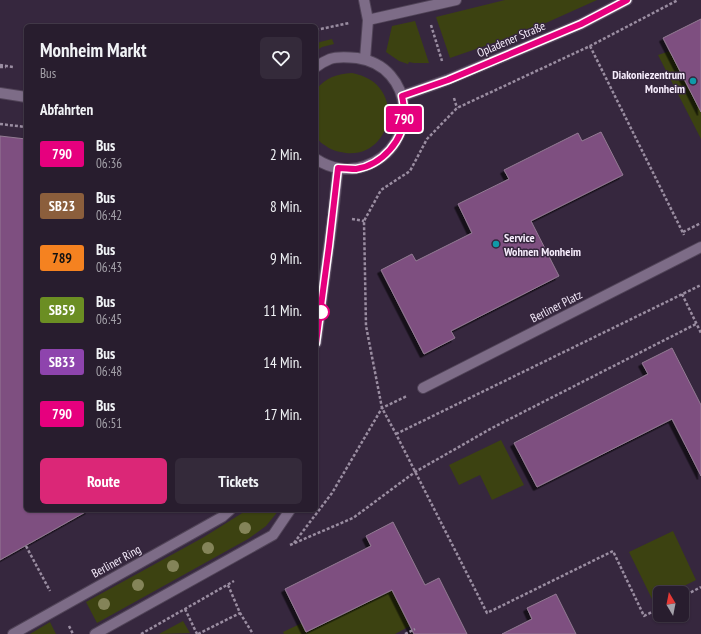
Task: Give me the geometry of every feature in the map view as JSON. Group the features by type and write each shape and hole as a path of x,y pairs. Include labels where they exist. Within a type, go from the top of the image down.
{"street":[{"path":"364,0 368,20 366,59"},
{"path":"368,20 456,0"},
{"name":"Opladener Straße","path":"402,96 448,80 581,24 627,0"},
{"path":"318,66 330,59 348,56 366,59 381,67 394,80 402,96 404,115 400,134 390,150 375,162 357,169 338,168 323,164 318,160"},
{"path":"0,93 24,97"},
{"path":"318,328 338,168"},
{"name":"Berliner Platz","path":"423,388 701,247"},
{"name":"Berliner Ring","path":"14,634 222,517 228,512"},
{"path":"95,634 273,535 289,512"}],"path":[{"path":"653,612 644,616 614,551 487,613 382,408 366,326 364,221 381,190 410,171 427,139 457,108 590,46 678,0"},
{"path":"426,8 441,59"},
{"path":"318,30 368,20"},
{"path":"590,46 691,252"},
{"path":"0,66 13,67"},
{"path":"0,124 24,128"},
{"path":"682,232 701,223"},
{"path":"396,434 701,285"},
{"path":"682,294 701,334"},
{"path":"287,547 353,518 415,472 492,428 696,324"},
{"path":"318,511 332,492 382,408 423,388"},
{"path":"294,543 317,512"},
{"path":"141,634 234,581"},
{"path":"228,585 240,613 253,634"},
{"path":"689,593 701,587"},
{"path":"185,609 198,634 240,613"},
{"path":"405,634 415,629"}],"green space":[{"path":"505,0 597,0 528,31 450,58 436,17"},
{"path":"415,21 429,63 409,62 408,64 399,61 386,52 392,26"},
{"path":"332,39 334,44 318,50 318,42"},
{"path":"670,51 701,112 701,139 658,55"},
{"path":"352,73 371,80 377,85 384,96 388,107 388,119 385,130 379,140 370,148 359,152 346,153 330,149 318,139 318,88 328,79 341,74"},
{"path":"501,440 524,485 492,500 480,475 459,485 449,465"},
{"path":"244,512 277,512 266,526 248,539 97,623 86,602 204,537"},
{"path":"673,531 696,580 684,586 653,586 653,601 629,552"},
{"path":"392,590 410,626 395,634 284,634 283,632 302,623 307,632"},
{"path":"183,621 190,633 159,634"},
{"path":"50,622 56,634 30,634"}],"building":[{"name":"Diakoniezentrum Monheim","path":"701,19 701,112 663,38"},
{"name":"Service Wohnen Monheim","path":"601,132 623,175 531,221 559,276 451,331 455,338 424,354 381,270 412,254 416,261 472,233 458,204 509,179 504,170 578,133 582,141"},
{"path":"0,136 24,139 24,512 85,512 0,560"},
{"path":"672,348 701,405 701,476 672,419 537,487 514,443 648,374 642,363"},
{"path":"393,522 425,585 439,578 467,634 414,634 392,590 306,632 285,589 371,546 366,536"},
{"path":"556,594 576,634 502,634 532,619 527,608"}],"bus line":[{"name":"790","path":"318,329 338,168 357,169 375,162 390,150 400,134 404,115 402,96 448,80 581,24 627,0"}],"place":[{"name":"Diakoniezentrum Monheim","path":"693,81"},
{"name":"Service Wohnen Monheim","path":"496,244"}]}
